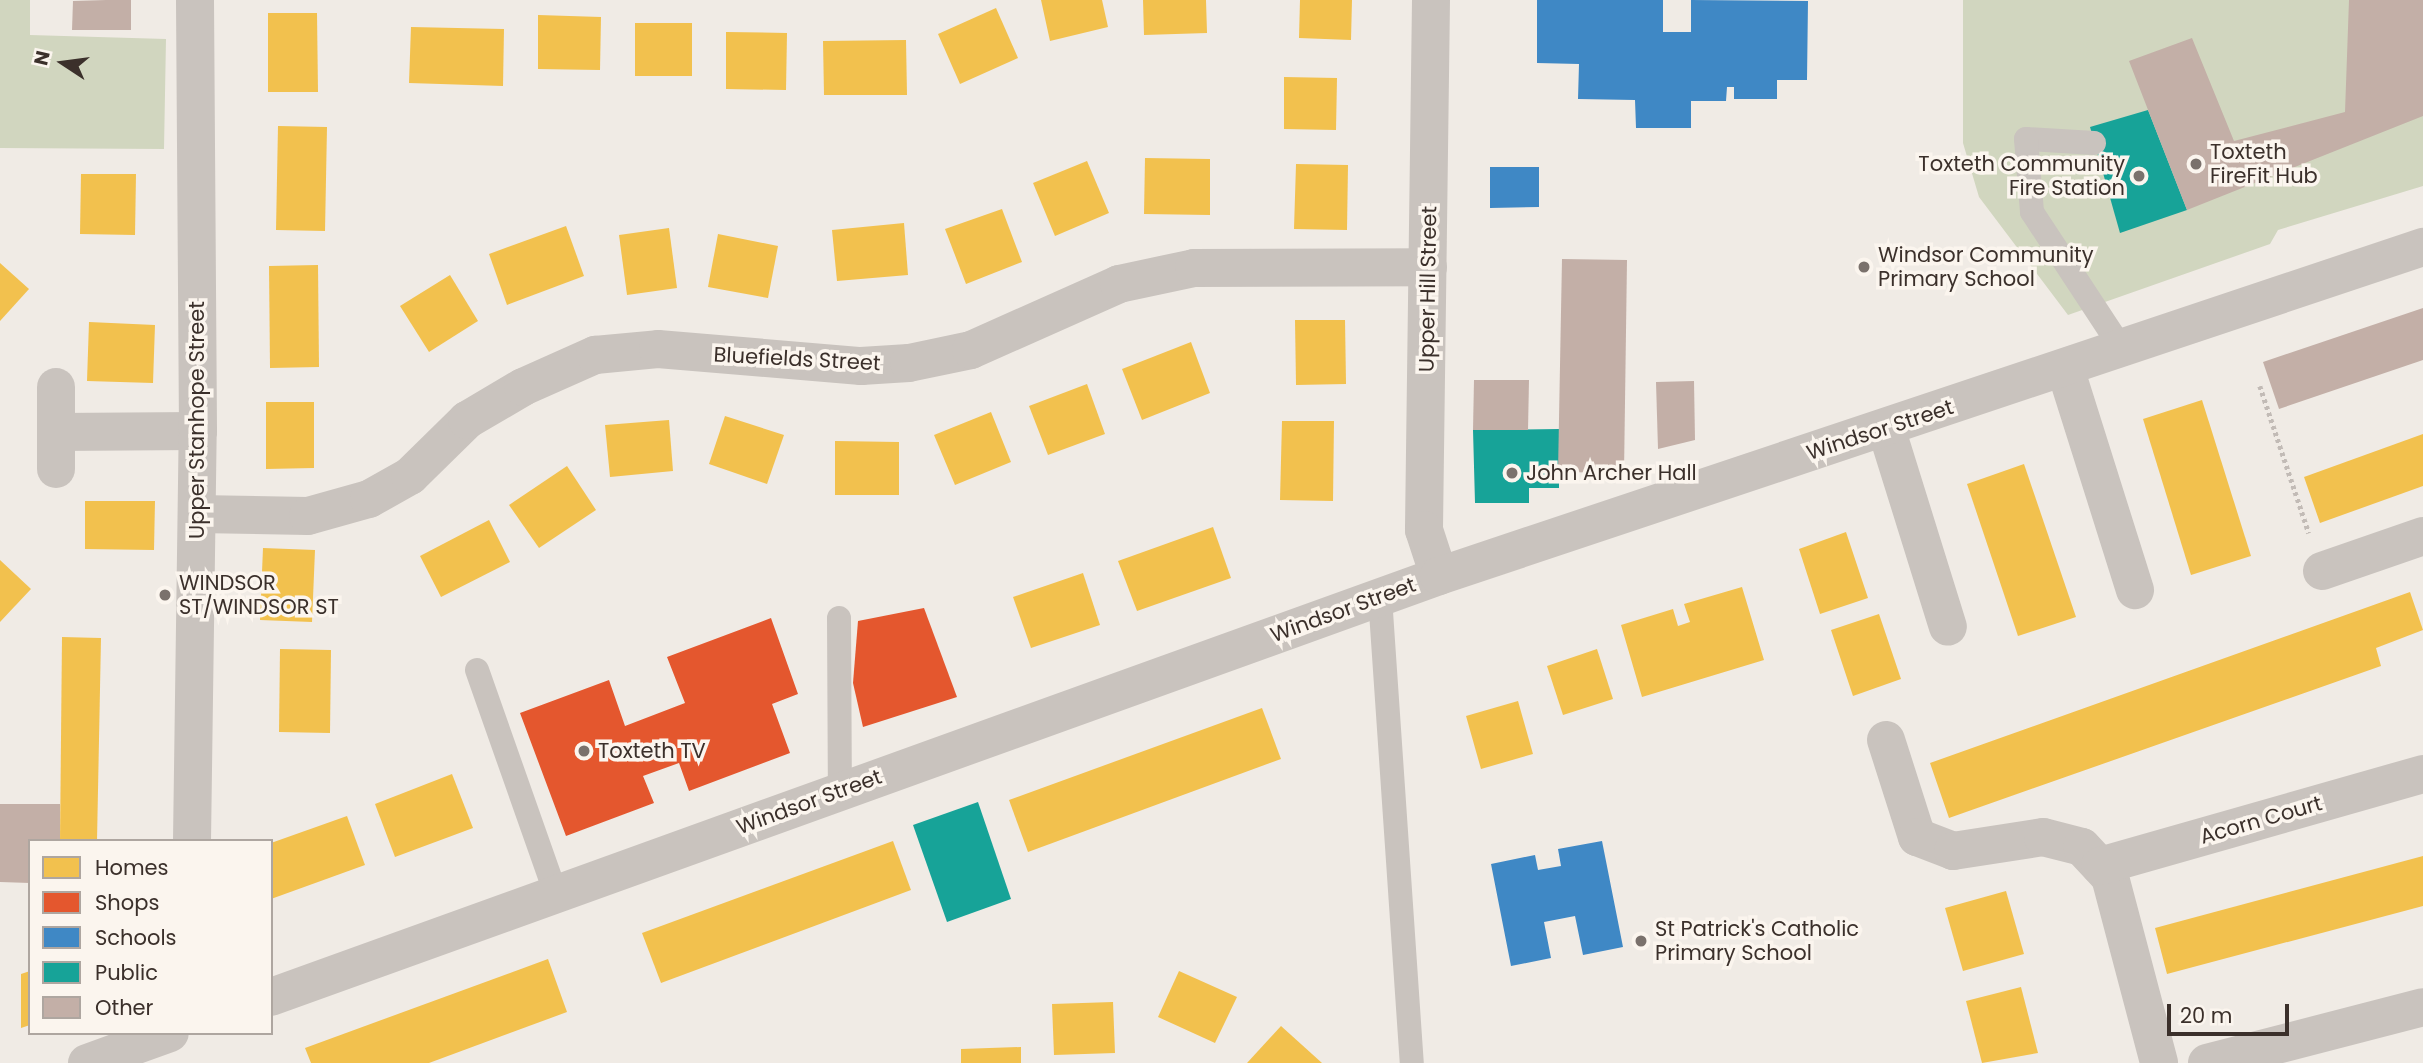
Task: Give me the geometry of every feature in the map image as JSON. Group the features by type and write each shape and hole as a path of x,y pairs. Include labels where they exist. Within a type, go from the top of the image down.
{"street":[{"name":"Upper Stanhope Street","path":"192,839 198,431 195,0"},
{"name":"Upper Hill Street","path":"1431,0 1424,530 1439,576"},
{"name":"Windsor Street","path":"273,996 839,790 1439,576 2423,247"},
{"name":"Bluefields Street","path":"197,514 309,516 369,499 410,476 467,420 523,387 595,355 659,349 861,366 909,363 971,350 1119,284 1194,268 1428,267"},
{"path":"2065,368 2135,590"},
{"path":"56,387 56,450 198,431"},
{"path":"1886,428 1948,627"},
{"path":"2322,571 2423,536"},
{"path":"1886,740 1917,837 1953,851 2043,837 2082,847 2110,877 2159,1063"},
{"name":"Acorn Court","path":"2099,866 2423,774"},
{"path":"2207,1063 2423,1007"},
{"path":"87,1063 158,1046"}],"lane":[{"path":"2094,143 2026,139 2032,212 2122,349"},
{"path":"1380,597 1412,1063"},
{"path":"839,618 839,790"},
{"path":"477,670 556,894"}],"path":[{"path":"2260,386 2322,571"}],"green space":[{"path":"0,0 30,0 30,35 166,39 164,149 0,148"},
{"name":"Toxteth FireFit Hub","path":"1963,0 2423,0 2423,186 2278,230 2270,244 2068,315 1979,197 1963,143"}],"building: Homes":[{"path":"1041,0 1102,0 1108,27 1050,41"},
{"path":"1143,0 1206,0 1207,33 1144,35"},
{"path":"1300,0 1352,0 1351,40 1299,38"},
{"path":"996,8 1018,58 960,84 938,34"},
{"path":"268,13 317,13 318,92 268,92"},
{"path":"538,15 601,17 600,70 538,69"},
{"path":"635,23 692,23 692,76 635,76"},
{"path":"411,27 504,29 503,86 409,83"},
{"path":"726,32 787,33 786,90 726,89"},
{"path":"906,40 907,95 824,95 823,41"},
{"path":"1284,77 1337,78 1336,130 1284,129"},
{"path":"278,126 327,127 325,231 276,230"},
{"path":"1145,158 1210,159 1210,215 1144,214"},
{"path":"1087,161 1109,213 1055,236 1033,183"},
{"path":"1296,164 1348,165 1347,230 1294,229"},
{"path":"81,174 136,174 135,235 80,234"},
{"path":"1002,209 1022,262 966,284 945,229"},
{"path":"904,223 908,275 837,281 832,230"},
{"path":"566,226 584,276 507,305 489,254"},
{"path":"669,228 677,288 627,295 619,235"},
{"path":"718,234 778,246 768,298 708,287"},
{"path":"0,263 29,289 0,321"},
{"path":"318,265 319,367 270,368 269,266"},
{"path":"450,275 478,321 429,352 400,306"},
{"path":"1295,320 1345,320 1346,384 1296,385"},
{"path":"89,322 155,325 153,383 87,381"},
{"path":"1191,342 1210,393 1142,420 1122,369"},
{"path":"1087,384 1105,434 1048,455 1029,406"},
{"path":"2202,400 2251,556 2191,575 2143,419"},
{"path":"266,402 314,402 314,468 266,469"},
{"path":"991,412 1011,462 955,485 934,435"},
{"path":"725,416 784,435 767,484 709,464"},
{"path":"669,420 673,471 610,477 605,425"},
{"path":"1282,421 1334,421 1333,501 1280,500"},
{"path":"2423,434 2423,486 2320,523 2304,477"},
{"path":"835,441 899,442 899,495 835,495"},
{"path":"2024,464 2076,617 2018,636 1967,484"},
{"path":"567,466 596,510 539,548 509,505"},
{"path":"85,501 155,501 154,550 85,549"},
{"path":"489,520 510,562 441,597 420,556"},
{"path":"1213,527 1231,578 1137,611 1118,561"},
{"path":"1846,532 1868,598 1820,614 1799,549"},
{"path":"263,548 315,550 312,622 260,620"},
{"path":"0,560 31,589 0,622"},
{"path":"1083,573 1100,625 1031,648 1013,597"},
{"path":"1742,587 1764,660 1642,697 1621,625 1673,609 1678,626 1690,622 1684,604"},
{"path":"2410,592 2423,630 2376,648 2381,666 1949,818 1930,763"},
{"path":"1879,614 1901,679 1853,696 1831,630"},
{"path":"62,637 101,638 97,839 60,839"},
{"path":"280,649 331,650 330,733 279,732"},
{"path":"1597,649 1613,699 1563,715 1547,666"},
{"path":"1518,701 1533,754 1481,769 1466,716"},
{"path":"1262,708 1281,759 1028,852 1009,800"},
{"path":"452,774 473,828 395,857 375,804"},
{"path":"347,816 365,865 273,898 273,842"},
{"path":"893,841 911,890 661,983 642,933"},
{"path":"2423,856 2423,906 2167,974 2155,928"},
{"path":"2006,891 2024,954 1963,971 1945,908"},
{"path":"548,959 567,1012 429,1063 311,1063 305,1048"},
{"path":"1179,971 1237,997 1215,1043 1158,1017"},
{"path":"28,972 28,1026 21,1028 21,974"},
{"path":"2021,987 2038,1053 1982,1063 1966,1001"},
{"path":"1113,1002 1115,1053 1054,1055 1052,1004"},
{"path":"1281,1026 1322,1063 1247,1063"},
{"path":"1021,1047 1021,1063 961,1063 961,1049"}],"building: Shops":[{"path":"924,608 957,697 863,727 853,683 858,621"},
{"path":"771,618 798,694 772,704 790,753 689,791 679,763 643,776 654,803 566,836 520,713 609,680 625,726 685,703 667,657"}],"building: Schools":[{"path":"1537,0 1663,0 1663,32 1691,32 1691,0 1808,1 1807,80 1777,80 1777,99 1734,99 1734,87 1727,87 1726,101 1691,101 1691,128 1636,128 1635,100 1578,99 1579,64 1537,63"},
{"path":"1490,167 1539,167 1539,207 1490,208"},
{"path":"1602,841 1623,947 1583,955 1575,916 1544,922 1551,958 1511,966 1491,864 1535,855 1538,870 1561,866 1558,849"}],"building: Public":[{"name":"Toxteth Community Fire Station","path":"2148,110 2187,210 2120,233 2090,127"},
{"path":"1559,429 1559,488 1529,488 1529,503 1475,503 1473,430"},
{"path":"978,802 1011,899 947,922 913,825"}],"building: Other":[{"path":"131,0 131,30 72,30 73,1"},
{"path":"2349,0 2423,0 2423,116 2187,210 2129,61 2192,38 2234,141 2345,112"},
{"path":"1562,259 1627,260 1624,473 1558,472"},
{"path":"2423,308 2423,360 2279,409 2263,362"},
{"path":"1474,380 1529,380 1528,430 1473,430"},
{"path":"1694,381 1695,440 1658,449 1656,382"},
{"path":"0,804 60,804 60,839 28,839 28,883 0,882"}],"place":[{"name":"Toxteth FireFit Hub","path":"2196,164"},
{"name":"Toxteth Community Fire Station","path":"2139,176"},
{"name":"Windsor Community Primary School","path":"1864,267"},
{"name":"John Archer Hall","path":"1512,473"},
{"name":"WINDSOR ST/WINDSOR ST","path":"165,595"},
{"name":"Toxteth TV","path":"584,751"},
{"name":"St Patrick's Catholic Primary School","path":"1641,941"}]}
